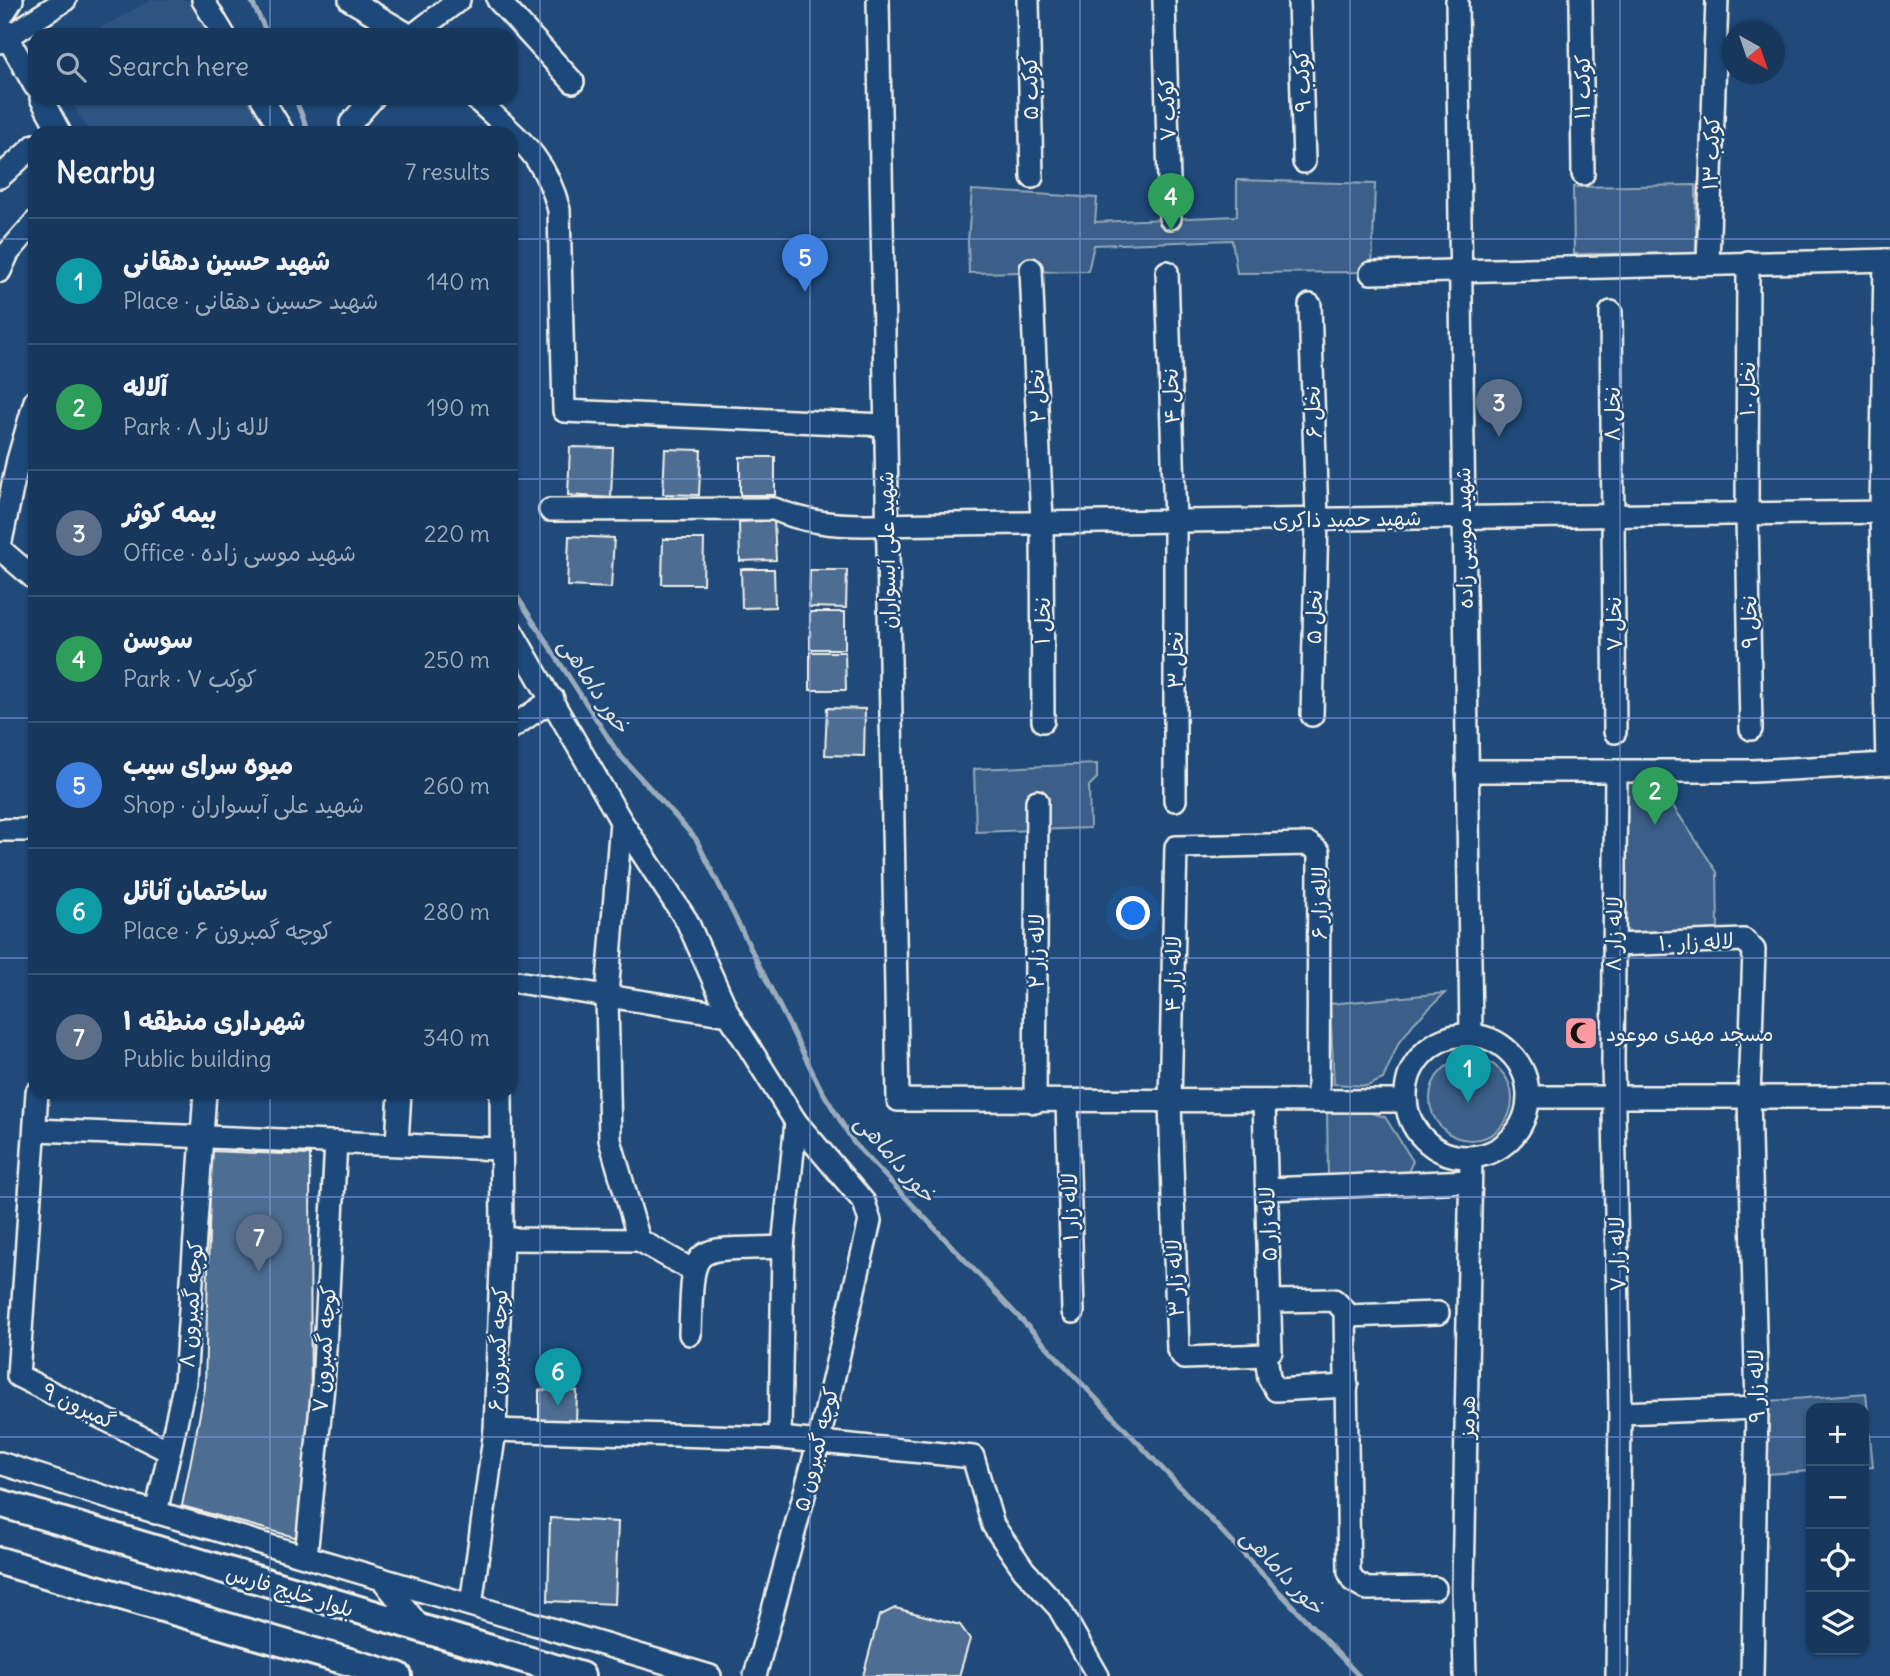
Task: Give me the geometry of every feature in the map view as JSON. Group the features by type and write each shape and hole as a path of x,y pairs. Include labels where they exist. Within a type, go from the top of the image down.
{"main road":[{"name":"بلوار خلیج فارس","path":"0,1503 581,1676"},
{"path":"0,1561 372,1672 398,1676"}],"street":[{"path":"12,0 2,30 28,74"},
{"path":"2,30 65,0"},
{"path":"203,0 220,28"},
{"path":"350,0 399,28"},
{"path":"421,28 459,0"},
{"path":"498,0 573,82"},
{"name":"شهید علی آبسواران","path":"878,0 898,1100 1035,1102"},
{"name":"کوکب ۵","path":"1028,0 1032,177"},
{"name":"کوکب ۷","path":"1164,0 1170,218"},
{"name":"کوکب ۹","path":"1299,0 1304,162"},
{"name":"شهید موسی زاده","path":"1457,0 1471,1034"},
{"name":"کوکب ۱۱","path":"1581,0 1583,174"},
{"name":"کوکب ۱۳","path":"1708,263 1717,0"},
{"path":"44,105 53,126"},
{"path":"266,105 279,126"},
{"path":"351,123 367,105"},
{"path":"482,105 504,126"},
{"path":"518,139 540,160 553,184 559,210 564,411 885,425"},
{"path":"0,177 28,151"},
{"path":"0,271 8,253 28,230"},
{"path":"1371,273 1888,260 1888,764 1752,771 1467,771"},
{"name":"نخل ۱۰","path":"1747,515 1748,262"},
{"name":"نخل ۲","path":"1031,269 1042,522"},
{"name":"نخل ۴","path":"1167,272 1175,520"},
{"name":"نخل ۶","path":"1310,305 1317,519"},
{"name":"نخل ۸","path":"1611,312 1612,516"},
{"path":"28,416 9,457 1,539 28,571"},
{"name":"شهید حمید ذاکری","path":"550,510 774,509 792,516 831,524 1886,512"},
{"name":"نخل ۹","path":"1747,515 1751,729"},
{"name":"نخل ۷","path":"1612,516 1615,733"},
{"name":"نخل ۵","path":"1312,715 1317,519"},
{"name":"نخل ۳","path":"1175,520 1175,800"},
{"name":"نخل ۱","path":"1042,522 1043,721"},
{"path":"518,642 621,821 687,921 729,1015 796,1122 783,1247 780,1438"},
{"path":"518,723 553,699"},
{"name":"لاله زار ۸","path":"1614,1096 1616,771"},
{"name":"لاله زار ۲","path":"1035,1102 1037,801"},
{"path":"621,821 607,995 610,1140 639,1240"},
{"path":"0,830 28,830"},
{"name":"لاله زار ۶","path":"1176,847 1309,844 1320,852 1318,1101"},
{"name":"لاله زار ۴","path":"1170,1102 1176,847"},
{"name":"لاله زار ۱۰","path":"1614,945 1744,940 1750,943 1754,950 1749,1097"},
{"path":"518,982 729,1015"},
{"path":"1471,1034 1491,1039 1509,1050 1522,1066 1529,1097 1529,1107 1522,1127 1510,1142 1493,1153 1471,1158 1454,1157 1436,1150 1421,1137 1410,1120 1406,1101 1412,1072 1430,1047 1449,1037 1471,1034"},
{"name":"لاله زار ۷","path":"1614,1096 1620,1413 1617,1676"},
{"path":"1529,1097 1890,1097"},
{"name":"لاله زار ۹","path":"1749,1097 1758,1408 1752,1676"},
{"name":"گمبرون ۹","path":"37,1099 18,1376 170,1451"},
{"name":"کوچه گمبرون ۸","path":"156,1513 185,1382 205,1099"},
{"path":"397,1143 400,1099"},
{"name":"کوچه گمبرون ۶","path":"471,1605 495,1430 502,1239 500,1099"},
{"name":"لاله زار ۵","path":"1264,1101 1271,1301 1269,1378 1276,1390 1347,1386"},
{"path":"1035,1102 1406,1101"},
{"name":"لاله زار ۱","path":"1067,1102 1073,1312"},
{"name":"لاله زار ۳","path":"1170,1102 1178,1350 1184,1359 1269,1350"},
{"name":"کوچه گمبرون ۵","path":"755,1676 818,1444 870,1221 864,1202 796,1122"},
{"path":"36,1130 499,1149"},
{"name":"کوچه گمبرون ۷","path":"306,1556 323,1386 335,1142"},
{"name":"هرمز","path":"1465,1676 1463,1588 1471,1158"},
{"path":"1267,1189 1470,1181"},
{"path":"502,1239 639,1240 692,1270"},
{"path":"690,1334 692,1270 696,1259 708,1250 783,1247"},
{"path":"1271,1301 1334,1300 1343,1307 1346,1316 1349,1572 1353,1581 1367,1589 1435,1588"},
{"path":"1346,1316 1438,1313"},
{"path":"1620,1413 1758,1408"},
{"path":"495,1430 780,1438 818,1444 973,1457 993,1525 1024,1570 1059,1608 1098,1676"},
{"path":"0,1463 156,1513 710,1676"},
{"path":"0,1478 23,1471"},
{"path":"382,1579 423,1631"}],"shaded area":[{"path":"151,0 192,0 210,28 101,28"},
{"path":"73,105 260,105 274,126 86,126"},
{"path":"1237,180 1375,184 1372,272 1237,273 1232,240 1094,245 1088,271 969,273 968,241 972,190 1097,198 1095,222 1237,216"},
{"path":"1696,185 1696,253 1574,254 1573,187"},
{"path":"1097,764 1097,778 1089,786 1090,828 976,832 974,769"},
{"path":"1624,777 1655,779 1717,872 1718,930 1626,932"},
{"path":"1445,993 1414,1023 1398,1044 1383,1079 1367,1086 1334,1084 1330,1004"},
{"path":"1471,1058 1487,1061 1500,1070 1509,1083 1512,1099 1509,1115 1500,1128 1487,1137 1471,1140 1455,1137 1442,1128 1433,1115 1430,1099 1433,1083 1442,1070 1455,1061"},
{"path":"1327,1111 1368,1112 1385,1117 1413,1161 1408,1172 1328,1176"},
{"path":"1866,1393 1867,1403 1806,1403 1806,1471 1767,1474 1770,1401"},
{"path":"1869,1425 1873,1467 1869,1467"}],"building":[{"path":"570,447 613,448 611,498 568,495"},
{"path":"665,449 701,450 699,495 663,494"},
{"path":"740,457 775,457 775,495 740,495"},
{"path":"774,520 776,560 740,561 739,522"},
{"path":"569,536 614,538 611,588 567,586"},
{"path":"663,539 704,539 703,584 662,584"},
{"path":"741,569 774,569 775,607 742,608"},
{"path":"810,570 847,570 846,608 809,607"},
{"path":"810,612 845,612 845,649 810,649"},
{"path":"810,652 845,652 846,690 810,690"},
{"path":"827,708 865,709 864,756 825,755"},
{"path":"211,1151 310,1155 311,1446 298,1538 182,1506 205,1388"},
{"path":"539,1390 577,1391 576,1423 539,1421"},
{"path":"550,1518 618,1522 615,1604 548,1601"},
{"path":"895,1608 960,1625 970,1639 959,1676 863,1676 879,1616"}],"waterway":[{"name":"خور داماهی","path":"251,0 265,28"},
{"name":"خور داماهی","path":"298,105 306,126"},
{"name":"خور داماهی","path":"518,598 618,753 696,839 821,1089 854,1143 1359,1676"}],"place":[{"name":"سوسن","path":"1171,231"},
{"name":"میوه سرای سیب","path":"805,292"},
{"name":"بیمه کوثر","path":"1499,437"},
{"name":"آلاله","path":"1655,825"},
{"name":"مسجد مهدی موعود","path":"1581,1033"},
{"name":"شهید حسین دهقانی","path":"1468,1103"},
{"name":"شهرداری منطقه ۱","path":"259,1272"},
{"name":"ساختمان آنائل","path":"558,1406"}]}
